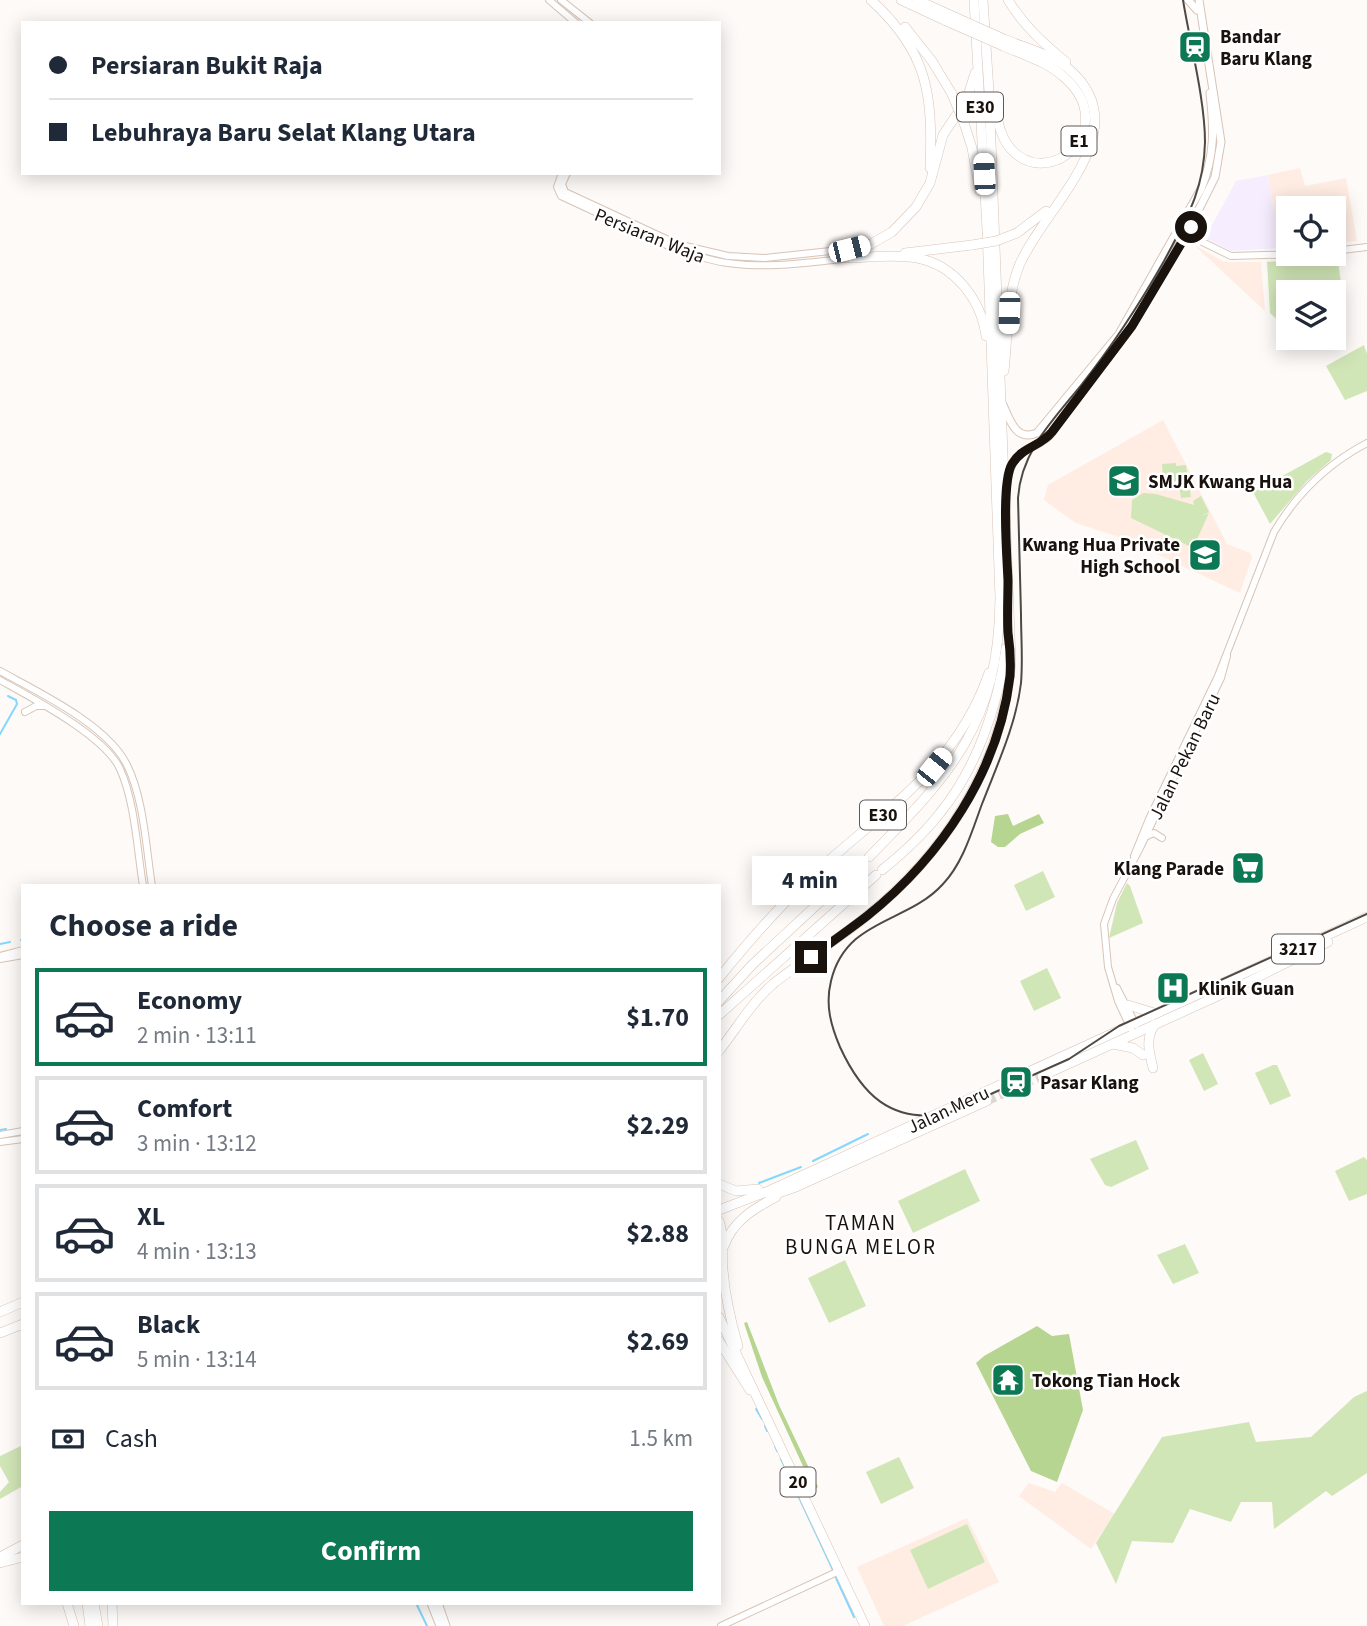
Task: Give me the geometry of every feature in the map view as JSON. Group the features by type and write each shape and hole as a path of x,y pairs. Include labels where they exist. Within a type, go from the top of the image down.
{"highway":[{"path":"871,0 902,32 921,65 928,114 930,157 927,191"},
{"path":"877,0 914,38 952,94 972,148 985,202"},
{"path":"901,0 943,14"},
{"path":"920,0 943,14 1003,42 1057,62 1071,71 1086,91 1097,119"},
{"name":"E30","path":"721,999 752,965 866,859 947,774 965,746 990,684 1000,622 985,202 974,0"},
{"name":"E30","path":"721,1048 747,1012 773,984 868,915 931,851 962,811 984,769 999,728 1010,677 989,91 983,0"},
{"path":"1008,0 1020,20 1037,38 1083,78 1095,101 1097,119"},
{"name":"E1","path":"989,91 1001,132 1007,144 1018,155 1032,161 1054,161 1068,154 1079,142 1086,121 1086,110 1075,88 1048,66 1003,42"},
{"path":"850,254 892,232 909,217 927,191 943,135 967,99 977,61"},
{"name":"E30","path":"1001,401 1009,313 1019,265 1091,148 1097,119"},
{"path":"886,257 996,241 1017,233 1038,219 1066,190"},
{"path":"850,254 929,261 962,285 979,310 992,379"},
{"name":"E30","path":"721,976 751,939 814,874 914,787 950,748 988,677 1000,622"},
{"name":"E30","path":"721,1013 911,845 941,813 969,768 993,705 1008,632"},
{"name":"Jalan Meru","path":"1042,1076 1109,1045 1154,1013 1367,917"},
{"name":"Jalan Meru","path":"721,1218 1119,1030 1134,1028 1176,1014 1367,923"},
{"path":"1228,980 1239,982 1284,964"},
{"path":"1128,1005 1154,1013"},
{"path":"1153,1068 1148,1048 1151,1031 1158,1022 1176,1014"},
{"path":"1119,1030 1125,1022 1125,1015"},
{"path":"1109,1045 1118,1044 1133,1048 1143,1055"},
{"name":"Jalan Meru","path":"721,1209 797,1182 987,1101"},
{"path":"721,1185 736,1191 749,1192 797,1182"},
{"path":"722,1252 729,1234 743,1217 797,1182"},
{"path":"721,1226 723,1270 731,1321 757,1393"},
{"path":"0,1311 21,1303"},
{"name":"20","path":"721,1321 865,1626"},
{"path":"0,1333 21,1325"},
{"path":"721,1344 748,1388 757,1393"},
{"path":"0,1550 21,1540"},
{"path":"0,1557 21,1546"},
{"path":"0,1563 21,1558"},
{"path":"68,1605 74,1626"},
{"path":"86,1605 90,1626"},
{"path":"94,1605 98,1626"},
{"path":"113,1605 113,1626"}],"main road":[{"path":"1188,0 1197,10"},
{"path":"1031,446 1024,445 1023,441 1041,431 1119,334 1201,189 1213,154 1210,96 1197,0"},
{"path":"1005,524 1008,472 1021,453 1049,436 1132,326 1186,234 1215,177 1221,142 1197,0"},
{"path":"1001,401 1016,431 1030,436"},
{"path":"432,1605 440,1626"},
{"path":"439,1605 446,1626"}],"street":[{"path":"548,0 574,21"},
{"path":"561,0 587,21"},
{"name":"Persiaran Waja","path":"561,175 557,187 561,196 693,255 729,263 759,265 850,254"},
{"name":"Persiaran Waja","path":"566,175 562,184 565,192 677,244 744,258 850,254"},
{"path":"1178,230 1231,256 1276,255"},
{"path":"1346,250 1367,247"},
{"name":"Jalan Pekan Baru","path":"1134,856 1149,818 1227,654 1274,532 1284,515 1321,474 1338,459 1367,443"},
{"name":"Jalan Pekan Baru","path":"1134,1028 1125,1015 1105,954 1104,924 1112,899 1221,678 1227,663 1227,654"},
{"path":"0,671 30,692 32,698"},
{"path":"0,671 97,729 114,745 127,764 135,787 152,884"},
{"path":"0,680 107,748 128,789 143,884"},
{"path":"23,693 26,705 24,712 36,706 46,707"},
{"path":"32,698 42,698 82,720"},
{"path":"1144,838 1154,833 1162,838"},
{"path":"0,955 21,950"},
{"path":"0,955 21,955"},
{"name":"Jalan Pekan Baru","path":"1113,980 1128,1005 1134,1028"},
{"path":"0,1135 21,1131"},
{"path":"0,1142 21,1139"},
{"path":"721,1626 839,1571"}],"shaded area":[{"path":"1300,168 1305,186 1346,178 1357,241 1346,242 1346,196 1276,196 1276,224 1268,175"},
{"path":"1268,175 1276,224 1276,248 1231,251 1205,238 1236,181"},
{"path":"1193,244 1224,262 1261,262 1265,311"},
{"name":"SMJK Kwang Hua","path":"1163,420 1227,544 1250,553 1252,557 1240,593 1125,539 1076,523 1044,500 1048,485"},
{"path":"1029,1483 1055,1492 1062,1483 1115,1514 1091,1549 1019,1496"},
{"path":"967,1518 999,1582 903,1626 884,1626 857,1567"}],"green space":[{"path":"1276,261 1276,266 1339,266 1341,280 1276,280 1276,319 1270,313 1267,262"},
{"path":"1364,345 1367,354 1367,391 1345,400 1326,366"},
{"path":"1326,452 1332,454 1331,460 1307,481 1270,524 1253,492"},
{"path":"1176,463 1176,466 1186,465 1191,497 1181,498 1178,481 1163,483 1162,464"},
{"path":"1143,493 1194,505 1193,501 1201,496 1209,512 1202,516 1209,513 1193,548 1131,518 1132,500"},
{"path":"1008,814 1013,826 1039,814 1044,823 1020,834 1005,847 998,847 991,842 995,816"},
{"path":"1043,871 1055,897 1026,911 1014,885"},
{"path":"1127,883 1143,923 1109,938 1117,903"},
{"path":"1047,968 1061,998 1034,1011 1020,981"},
{"path":"1203,1053 1218,1084 1204,1091 1189,1060"},
{"path":"1277,1065 1291,1096 1270,1105 1255,1073"},
{"path":"1136,1140 1149,1169 1111,1187 1105,1185 1090,1159"},
{"path":"1364,1157 1367,1160 1367,1194 1349,1201 1335,1171"},
{"name":"TAMAN BUNGA MELOR","path":"965,1169 980,1201 913,1233 898,1201"},
{"path":"1185,1244 1199,1273 1173,1284 1157,1255"},
{"path":"845,1260 866,1306 829,1323 808,1278"},
{"path":"747,1322 779,1405 818,1487 814,1490 762,1377 744,1323"},
{"path":"1037,1326 1052,1336 1069,1334 1083,1410 1057,1482 1031,1471 976,1363"},
{"path":"1367,1391 1367,1473 1332,1496 1326,1491 1274,1529 1272,1502 1241,1502 1231,1522 1190,1509 1173,1543 1132,1541 1116,1584 1096,1543 1162,1437 1249,1422 1256,1442 1311,1437 1354,1397"},
{"path":"21,1446 21,1487 0,1499 0,1492 9,1482 0,1466 0,1456"},
{"path":"899,1457 914,1488 881,1504 866,1472"},
{"path":"967,1524 985,1562 928,1589 910,1550"}],"waterway":[{"path":"0,734 17,704 16,700 8,696"},
{"path":"0,944 10,942"},
{"path":"0,1130 6,1129"},
{"path":"813,1161 868,1134"},
{"path":"759,1183 801,1167"},
{"path":"756,1409 762,1419"},
{"path":"765,1426 767,1431"},
{"path":"775,1446 777,1451"},
{"path":"781,1459 788,1474"},
{"path":"789,1477 792,1485"},
{"path":"796,1491 833,1570"},
{"path":"836,1578 854,1617"},
{"path":"417,1605 427,1626"}],"tunnel":[{"path":"987,1101 1042,1076"}],"tram line":[{"path":"1183,0 1203,108 1205,142 1201,175 1186,218 1145,293 1104,355 1050,423 1025,465 1018,498 1021,683 1005,745 971,836 950,876 928,897 864,933 850,945 839,960 831,981 830,1015 837,1039 849,1064 869,1092 881,1102 909,1114 946,1114 1069,1059 1119,1026 1367,914"}],"place":[{"name":"Bandar Baru Klang","path":"1195,47"},
{"name":"SMJK Kwang Hua","path":"1124,481"},
{"name":"Kwang Hua Private High School","path":"1205,555"},
{"name":"Klang Parade","path":"1248,868"},
{"name":"Klinik Guan","path":"1173,988"},
{"name":"Pasar Klang","path":"1016,1082"},
{"name":"Tokong Tian Hock","path":"1008,1380"}],"district":[{"name":"TAMAN BUNGA MELOR","path":"861,1235"}],"route":[{"path":"811,957 868,915 901,885 952,825 971,796 992,751 1010,677 1005,524 1010,466 1021,453 1042,442 1052,432 1132,326 1191,227"}]}
